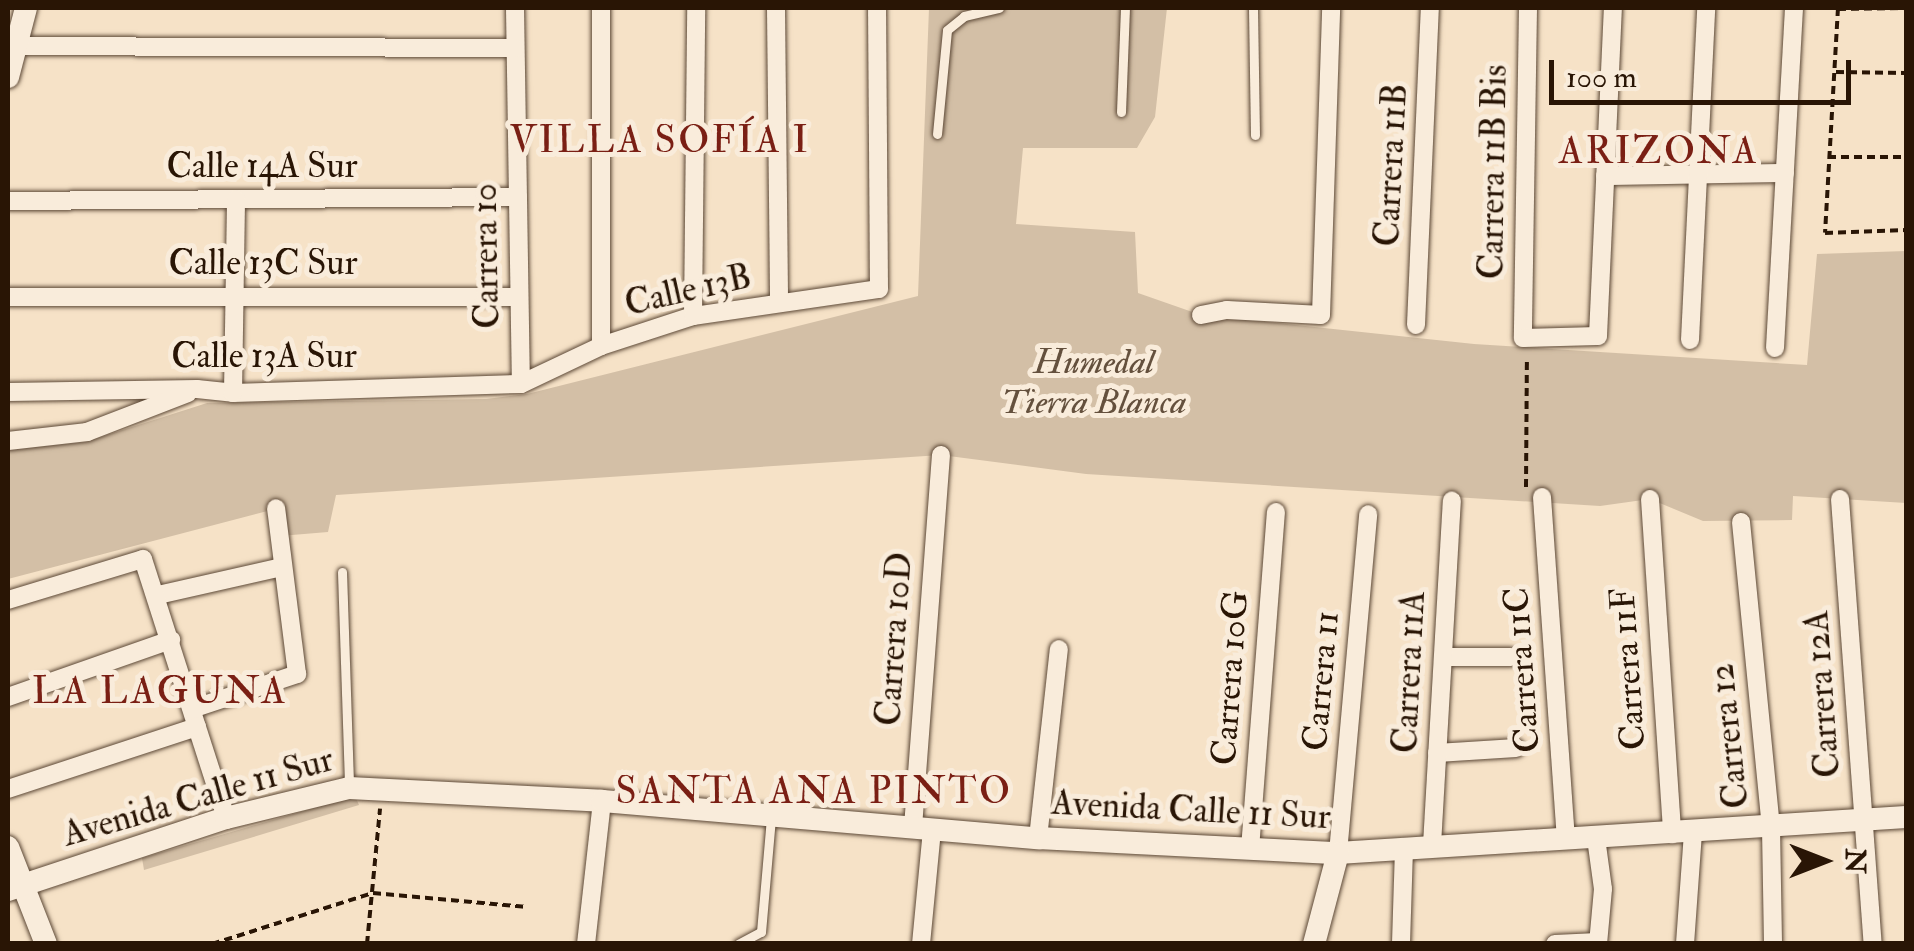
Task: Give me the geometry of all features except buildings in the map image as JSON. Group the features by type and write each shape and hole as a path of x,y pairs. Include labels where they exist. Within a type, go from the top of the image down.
{"street":[{"path":"8,76 12,46 26,8"},
{"name":"Carrera 10","path":"515,8 521,384"},
{"path":"601,8 601,346"},
{"path":"693,316 696,8"},
{"path":"776,8 779,303"},
{"name":"Calle 13B","path":"521,384 601,346 693,316 879,289 877,8"},
{"path":"1201,315 1227,310 1320,315 1331,8"},
{"name":"Carrera 11B","path":"1416,325 1430,8"},
{"name":"Carrera 11B Bis","path":"1525,342 1528,8"},
{"path":"1525,342 1598,336 1614,8"},
{"path":"1690,340 1706,8"},
{"path":"1775,348 1794,8"},
{"path":"12,46 515,48"},
{"path":"1605,176 1784,173"},
{"name":"Calle 14A Sur","path":"8,201 518,197"},
{"path":"233,393 236,198"},
{"name":"Calle 13C Sur","path":"8,297 519,296"},
{"name":"Calle 13A Sur","path":"8,392 197,389 233,393 521,384"},
{"path":"8,441 87,432 197,389"},
{"name":"Carrera 10D","path":"920,944 941,455"},
{"name":"Carrera 11C","path":"1534,492 1566,839"},
{"name":"Carrera 11F","path":"1650,499 1682,833 1686,944"},
{"name":"Carrera 12A","path":"1840,499 1873,944"},
{"name":"Carrera 11A","path":"1432,846 1452,501"},
{"path":"8,789 195,718 297,674 276,508"},
{"name":"Carrera 10G","path":"1250,849 1276,512"},
{"name":"Carrera 11","path":"1338,852 1368,514"},
{"name":"Carrera 12","path":"1741,522 1770,828 1773,944"},
{"path":"8,600 143,559 158,595 226,818"},
{"path":"158,595 282,566"},
{"path":"8,697 171,640"},
{"path":"1038,838 1059,649"},
{"path":"1443,657 1511,657"},
{"path":"1437,753 1516,748"},
{"name":"Avenida Calle 11 Sur","path":"17,888 226,818 349,788 602,801 1038,838 1338,852 1906,817"},
{"path":"586,944 602,801"},
{"path":"1555,944 1598,943 1603,889 1596,838"},
{"path":"8,847 17,888 46,944"},
{"path":"1402,944 1404,847"},
{"path":"1314,944 1338,852"}],"lane":[{"path":"937,134 947,30 964,16 999,8"},
{"path":"1121,112 1125,8"},
{"path":"1253,8 1255,135"},
{"path":"342,572 349,788"},
{"path":"738,944 761,932 772,815"}],"path":[{"path":"1906,8 1838,8 1824,233 1906,230"},
{"path":"1836,72 1906,73"},
{"path":"1828,158 1906,157"},
{"path":"1525,342 1534,492"},
{"path":"367,944 382,787"},
{"path":"212,944 373,893 527,907"}],"green space":[{"name":"Humedal Tierra Blanca","path":"929,8 1167,8 1155,117 1137,148 1023,148 1016,224 1135,232 1138,293 1201,315 1474,344 1807,365 1817,254 1906,251 1906,503 1793,496 1792,520 1703,521 1650,499 1600,506 1086,474 941,455 336,495 328,532 280,536 275,509 8,579 8,450 85,442 207,403 486,399 527,394 918,296"},
{"path":"355,796 359,805 144,870 142,858"}],"district":[{"name":"VILLA SOFÍA I","path":"660,141"},
{"name":"ARIZONA","path":"1659,152"},
{"name":"LA LAGUNA","path":"160,692"},
{"name":"SANTA ANA PINTO","path":"814,792"}]}
